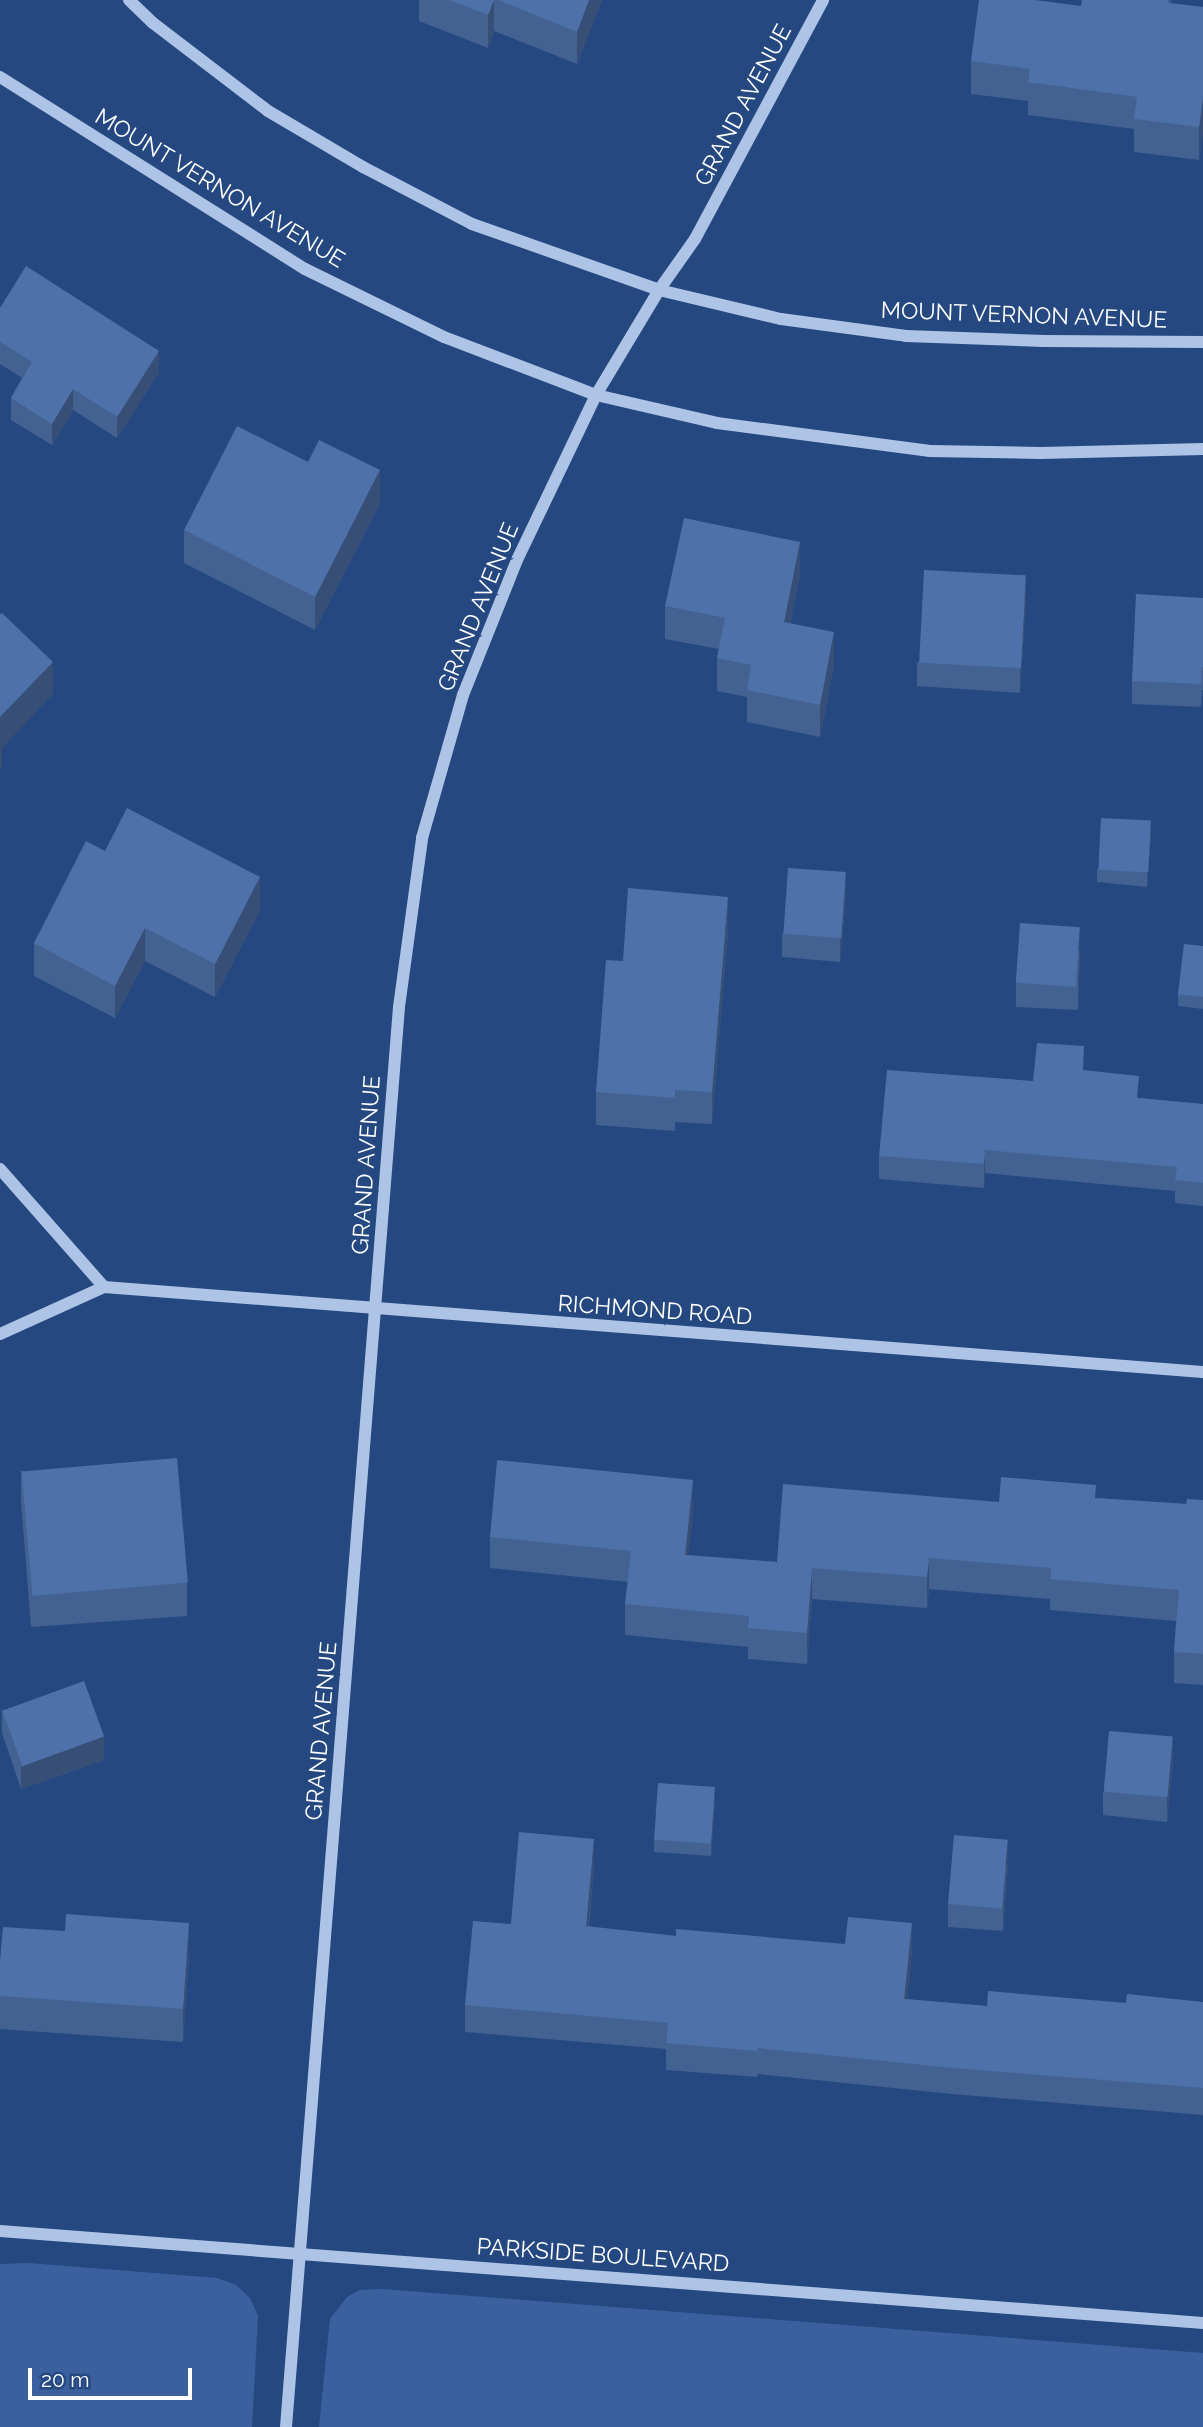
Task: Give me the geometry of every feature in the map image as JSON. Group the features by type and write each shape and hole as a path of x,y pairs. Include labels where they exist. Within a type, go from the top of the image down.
{"street":[{"name":"MOUNT VERNON AVENUE","path":"129,0 153,23 268,111 363,167 471,223 659,290 781,319 906,335 1044,341 1203,342"},
{"name":"GRAND AVENUE","path":"286,2427 399,1007 422,838 463,695 517,561 596,396 659,290 695,239 823,0"},
{"name":"MOUNT VERNON AVENUE","path":"0,77 305,269 444,337 596,396 717,423 930,451 1041,453 1203,449"},
{"path":"0,1169 104,1287"},
{"name":"RICHMOND ROAD","path":"0,1334 104,1287 1203,1372"},
{"name":"PARKSIDE BOULEVARD","path":"0,2231 1203,2323"}],"shaded area":[{"path":"28,2263 217,2278 236,2285 250,2298 258,2316 252,2427 0,2427 0,2264"},
{"path":"382,2289 1203,2353 1203,2427 319,2427 330,2319 347,2297 360,2290"}],"building":[{"path":"449,0 494,0 488,15"},
{"path":"498,0 589,0 577,32"},
{"path":"979,0 1035,0 1081,6 1082,0 1168,0 1168,3 1203,7 1203,98 1199,127 1134,119 1137,97 1028,82 1030,69 971,61"},
{"path":"26,266 159,351 117,417 73,389 52,424 11,398 32,362 0,342 0,308"},
{"path":"237,426 308,462 319,440 380,470 315,597 184,530"},
{"path":"684,518 800,542 784,622 834,632 820,705 747,690 751,665 717,658 725,618 665,606"},
{"path":"924,570 1026,575 1021,668 919,663"},
{"path":"1136,594 1203,598 1201,684 1132,681"},
{"path":"0,614 53,662 0,717"},
{"path":"127,808 260,877 215,964 145,928 115,986 34,943 86,841 105,851"},
{"path":"1101,818 1151,821 1148,873 1098,870"},
{"path":"788,868 846,872 841,938 783,934"},
{"path":"628,888 728,897 712,1092 675,1090 675,1098 596,1092 606,960 623,961"},
{"path":"1020,923 1080,927 1076,987 1016,983"},
{"path":"1184,944 1203,946 1203,997 1178,994"},
{"path":"1037,1043 1084,1046 1083,1070 1139,1076 1137,1098 1203,1104 1203,1183 1175,1180 1177,1167 985,1150 984,1164 879,1156 887,1070 1033,1081"},
{"path":"177,1458 188,1583 32,1596 22,1472"},
{"path":"497,1460 693,1480 685,1555 777,1562 783,1484 999,1502 1001,1477 1096,1485 1095,1498 1186,1504 1187,1499 1203,1500 1203,1654 1174,1652 1179,1590 1050,1579 1051,1568 929,1558 927,1577 812,1568 807,1633 748,1628 749,1616 625,1604 631,1551 490,1537"},
{"path":"84,1681 104,1736 22,1766 2,1711"},
{"path":"1109,1731 1173,1737 1167,1797 1104,1792"},
{"path":"658,1783 715,1787 711,1844 654,1840"},
{"path":"519,1832 594,1839 586,1926 676,1936 676,1929 845,1944 848,1917 912,1923 904,1999 987,2006 988,1991 1126,2003 1127,1994 1203,2002 1203,2088 952,2068 758,2048 757,2051 666,2043 668,2023 465,2005 473,1921 511,1924"},
{"path":"954,1835 1008,1840 1002,1908 948,1904"},
{"path":"66,1914 189,1923 183,2009 0,1996 3,1927 65,1931"}]}
